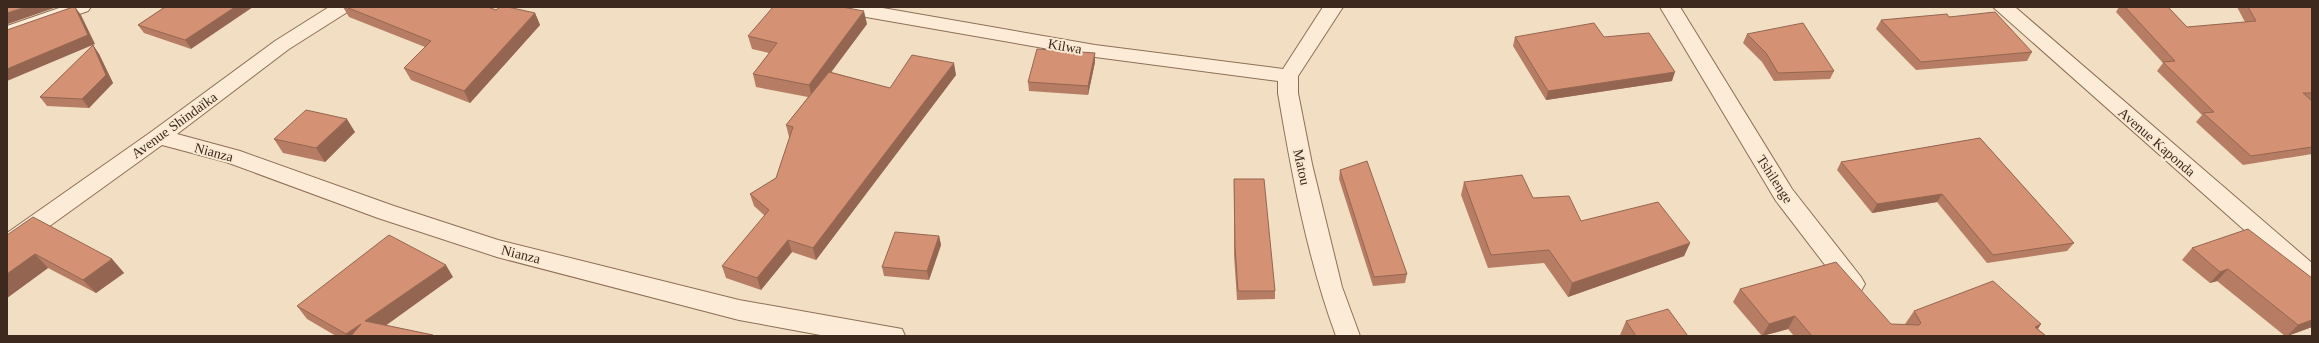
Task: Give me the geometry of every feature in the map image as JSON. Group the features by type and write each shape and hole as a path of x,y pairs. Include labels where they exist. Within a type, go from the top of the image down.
{"street":[{"path":"7,33 81,7"},
{"name":"Avenue Shindaïka","path":"7,245 159,137 282,45 342,7"},
{"name":"Kilwa","path":"843,7 1095,51 1288,76"},
{"path":"1288,76 1333,7"},
{"name":"Tshilenge","path":"1670,7 1784,196 1841,270 1867,300"},
{"name":"Avenue Kaponda","path":"2003,7 2312,277"},
{"name":"Matou","path":"1288,76 1288,93 1301,164 1330,287 1348,336"},
{"name":"Nianza","path":"159,137 232,156 386,212 497,248 739,310 862,333 893,336"}],"building":[{"path":"7,7 26,7 7,13"},
{"path":"75,7 88,35 7,69 7,30"},
{"path":"165,7 235,7 185,40 138,25"},
{"path":"346,7 488,7 496,10 500,7 508,7 535,13 464,91 404,68 431,41"},
{"path":"773,7 842,7 864,11 809,85 753,74 777,43 748,36"},
{"path":"2125,7 2168,7 2187,27 2256,21 2248,7 2312,7 2312,93 2303,93 2312,101 2312,147 2251,156 2203,113 2214,112 2163,62 2175,61"},
{"path":"1995,12 2032,52 1921,62 1881,20 1947,14 1949,17"},
{"path":"1594,23 1604,37 1649,33 1675,72 1548,91 1515,37"},
{"path":"1803,23 1834,71 1778,73 1766,53 1747,34"},
{"path":"93,45 106,75 82,99 40,97"},
{"path":"1037,49 1095,53 1088,86 1028,82"},
{"path":"912,55 954,63 813,248 788,240 757,278 722,266 769,210 750,194 776,178 793,127 786,125 829,72 890,88"},
{"path":"306,110 347,119 316,148 274,139"},
{"path":"1980,138 2074,243 1993,255 1942,194 1877,204 1841,162"},
{"path":"1367,161 1407,274 1374,277 1340,170"},
{"path":"1522,175 1533,198 1569,196 1581,221 1658,202 1690,243 1572,283 1549,250 1491,255 1464,182"},
{"path":"1234,179 1264,179 1275,291 1238,291 1235,246"},
{"path":"33,217 112,259 83,280 35,254 7,274 7,235"},
{"path":"2248,229 2312,278 2312,320 2298,325 2228,269 2220,272 2192,248"},
{"path":"895,232 939,236 927,271 882,267"},
{"path":"389,235 446,265 365,321 433,335 432,336 351,336 361,324 346,334 297,306"},
{"path":"1836,262 1891,324 1919,325 1921,323 1914,311 1993,281 2041,324 2035,327 2046,336 1812,336 1795,316 1769,324 1740,289"},
{"path":"1668,309 1688,336 1636,336 1626,321"}]}
